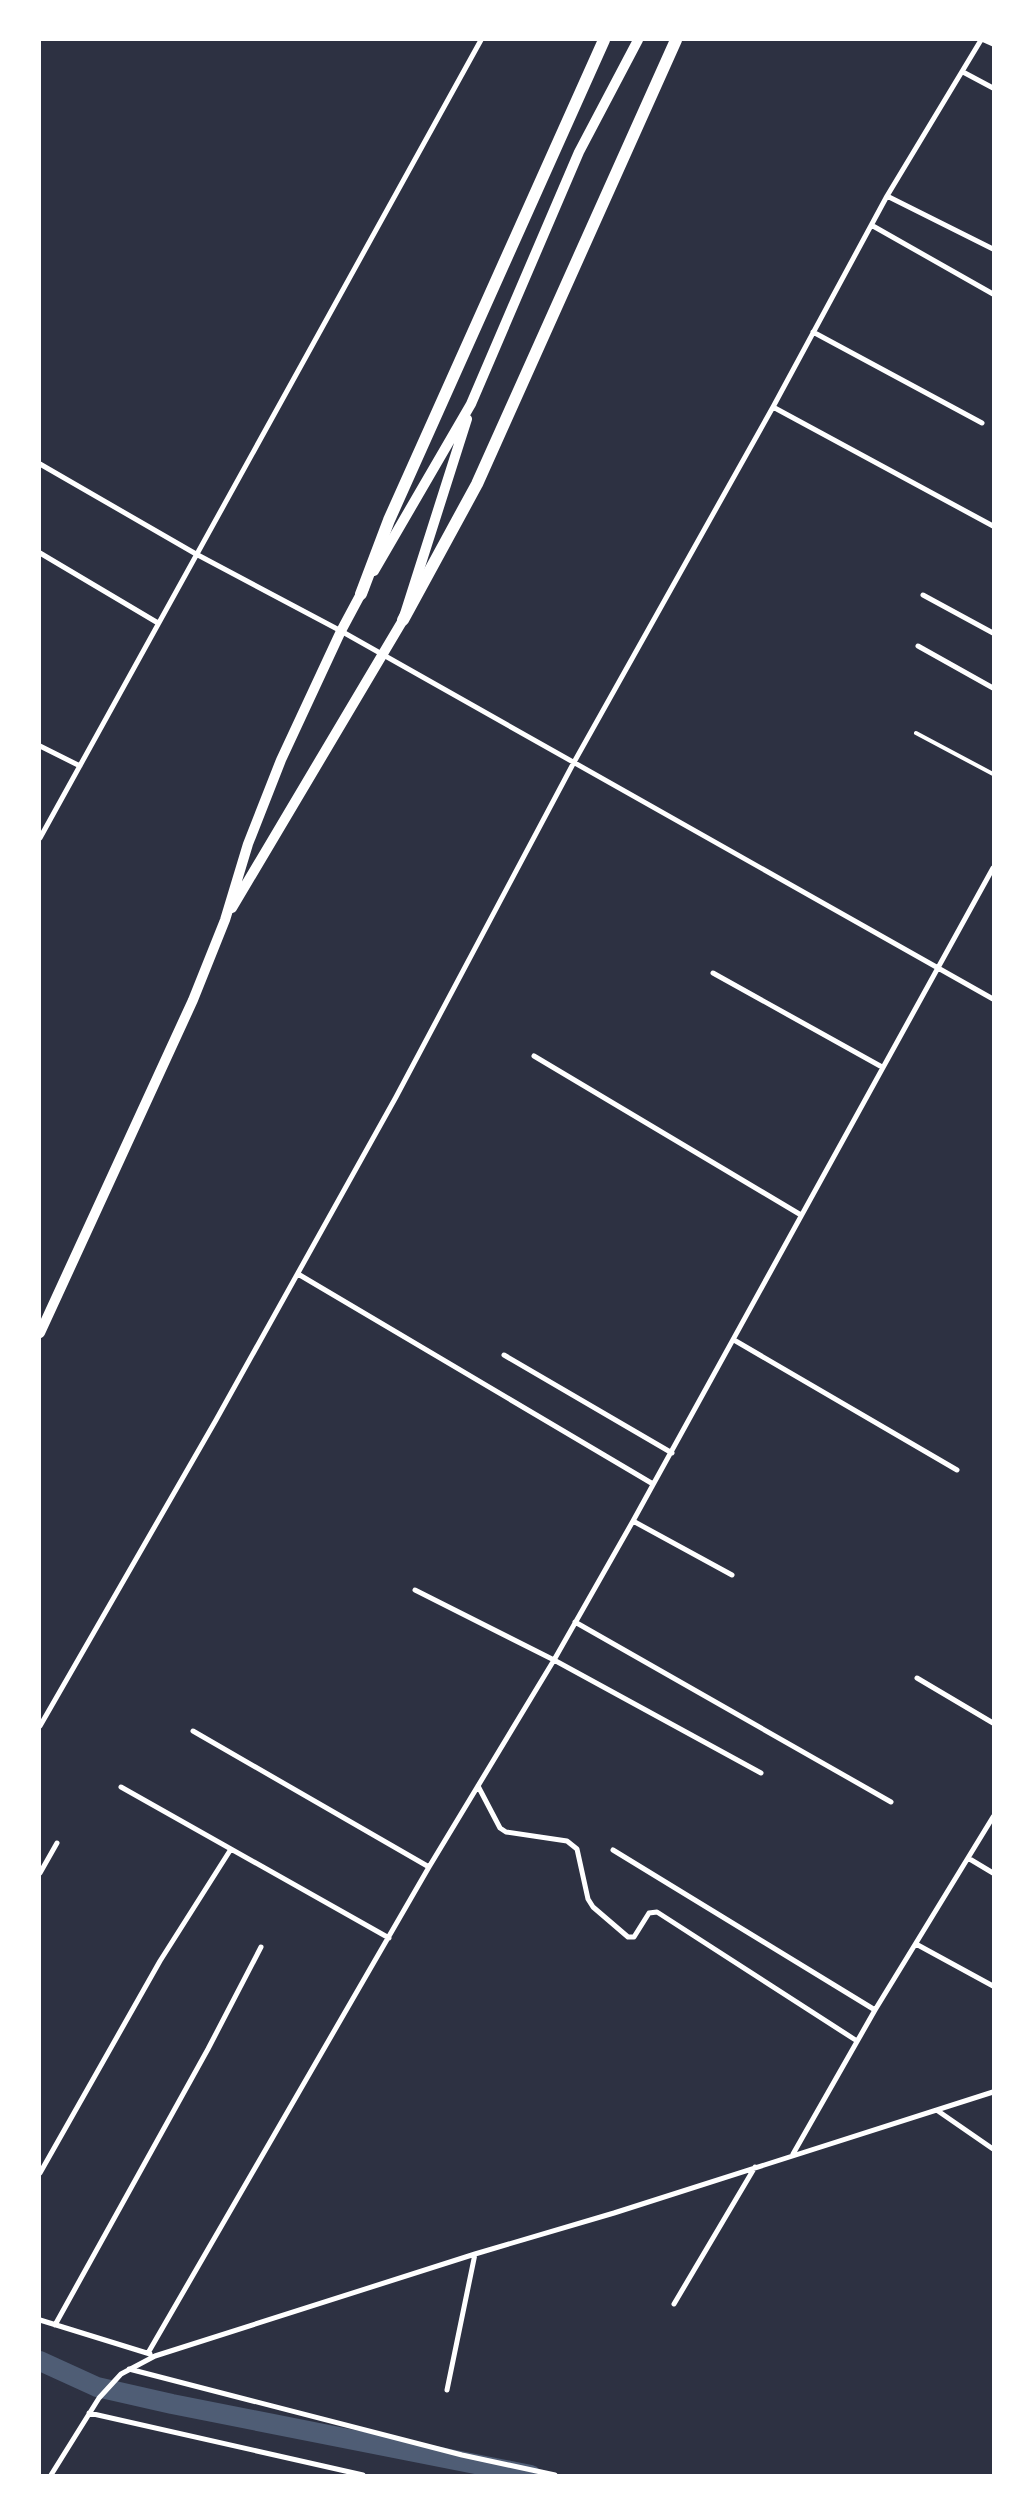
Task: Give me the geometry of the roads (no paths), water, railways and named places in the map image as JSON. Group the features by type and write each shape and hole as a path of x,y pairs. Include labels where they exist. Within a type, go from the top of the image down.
{"main road":[{"path":"361,594 389,520 604,40"},
{"path":"402,620 472,401 579,152 638,40"},
{"path":"225,920 382,655 477,484 676,40"},
{"path":"40,1333 193,1000 225,920 248,844 281,760 341,631 472,401"}],"street":[{"path":"40,838 481,40"},
{"path":"40,1726 298,1274 396,1097 573,764 773,407 888,196 982,40 993,44"},
{"path":"963,72 993,88"},
{"path":"888,196 993,249"},
{"path":"873,226 993,294"},
{"path":"813,332 982,423"},
{"path":"773,407 993,526"},
{"path":"40,464 196,554 341,631 573,764 993,999"},
{"path":"40,553 158,623"},
{"path":"922,595 993,633"},
{"path":"918,646 993,688"},
{"path":"40,746 80,766"},
{"path":"148,2353 429,1867 576,1622 672,1453 882,1067 993,868"},
{"path":"712,973 882,1067"},
{"path":"534,1056 801,1215"},
{"path":"298,1274 653,1484"},
{"path":"734,1340 957,1470"},
{"path":"504,1355 672,1453"},
{"path":"633,1521 732,1575"},
{"path":"415,1590 554,1660 761,1773"},
{"path":"576,1622 891,1802"},
{"path":"917,1678 993,1723"},
{"path":"192,1731 429,1867"},
{"path":"478,1786 500,1828 506,1832 567,1841 573,1845 577,1850 588,1899 593,1907 628,1937 634,1937 650,1913 657,1912 857,2041"},
{"path":"120,1787 389,1938"},
{"path":"793,2154 875,2010 993,1817"},
{"path":"40,1873 58,1844"},
{"path":"40,2173 160,1961 231,1849"},
{"path":"614,1850 875,2010"},
{"path":"968,1858 993,1873"},
{"path":"916,1944 993,1986"},
{"path":"55,2325 208,2049 261,1947"},
{"path":"51,2475 99,2398 116,2379 129,2369 156,2356 475,2254 614,2213 793,2154 938,2111 993,2092"},
{"path":"938,2111 993,2149"},
{"path":"674,2304 755,2167"},
{"path":"447,2390 475,2254"},
{"path":"40,2320 156,2356"},
{"path":"129,2369 462,2455 555,2475"},
{"path":"89,2412 363,2475"}],"lane":[{"path":"916,733 993,774"}],"waterway":[{"path":"40,2361 97,2387 172,2404 531,2475"}]}
